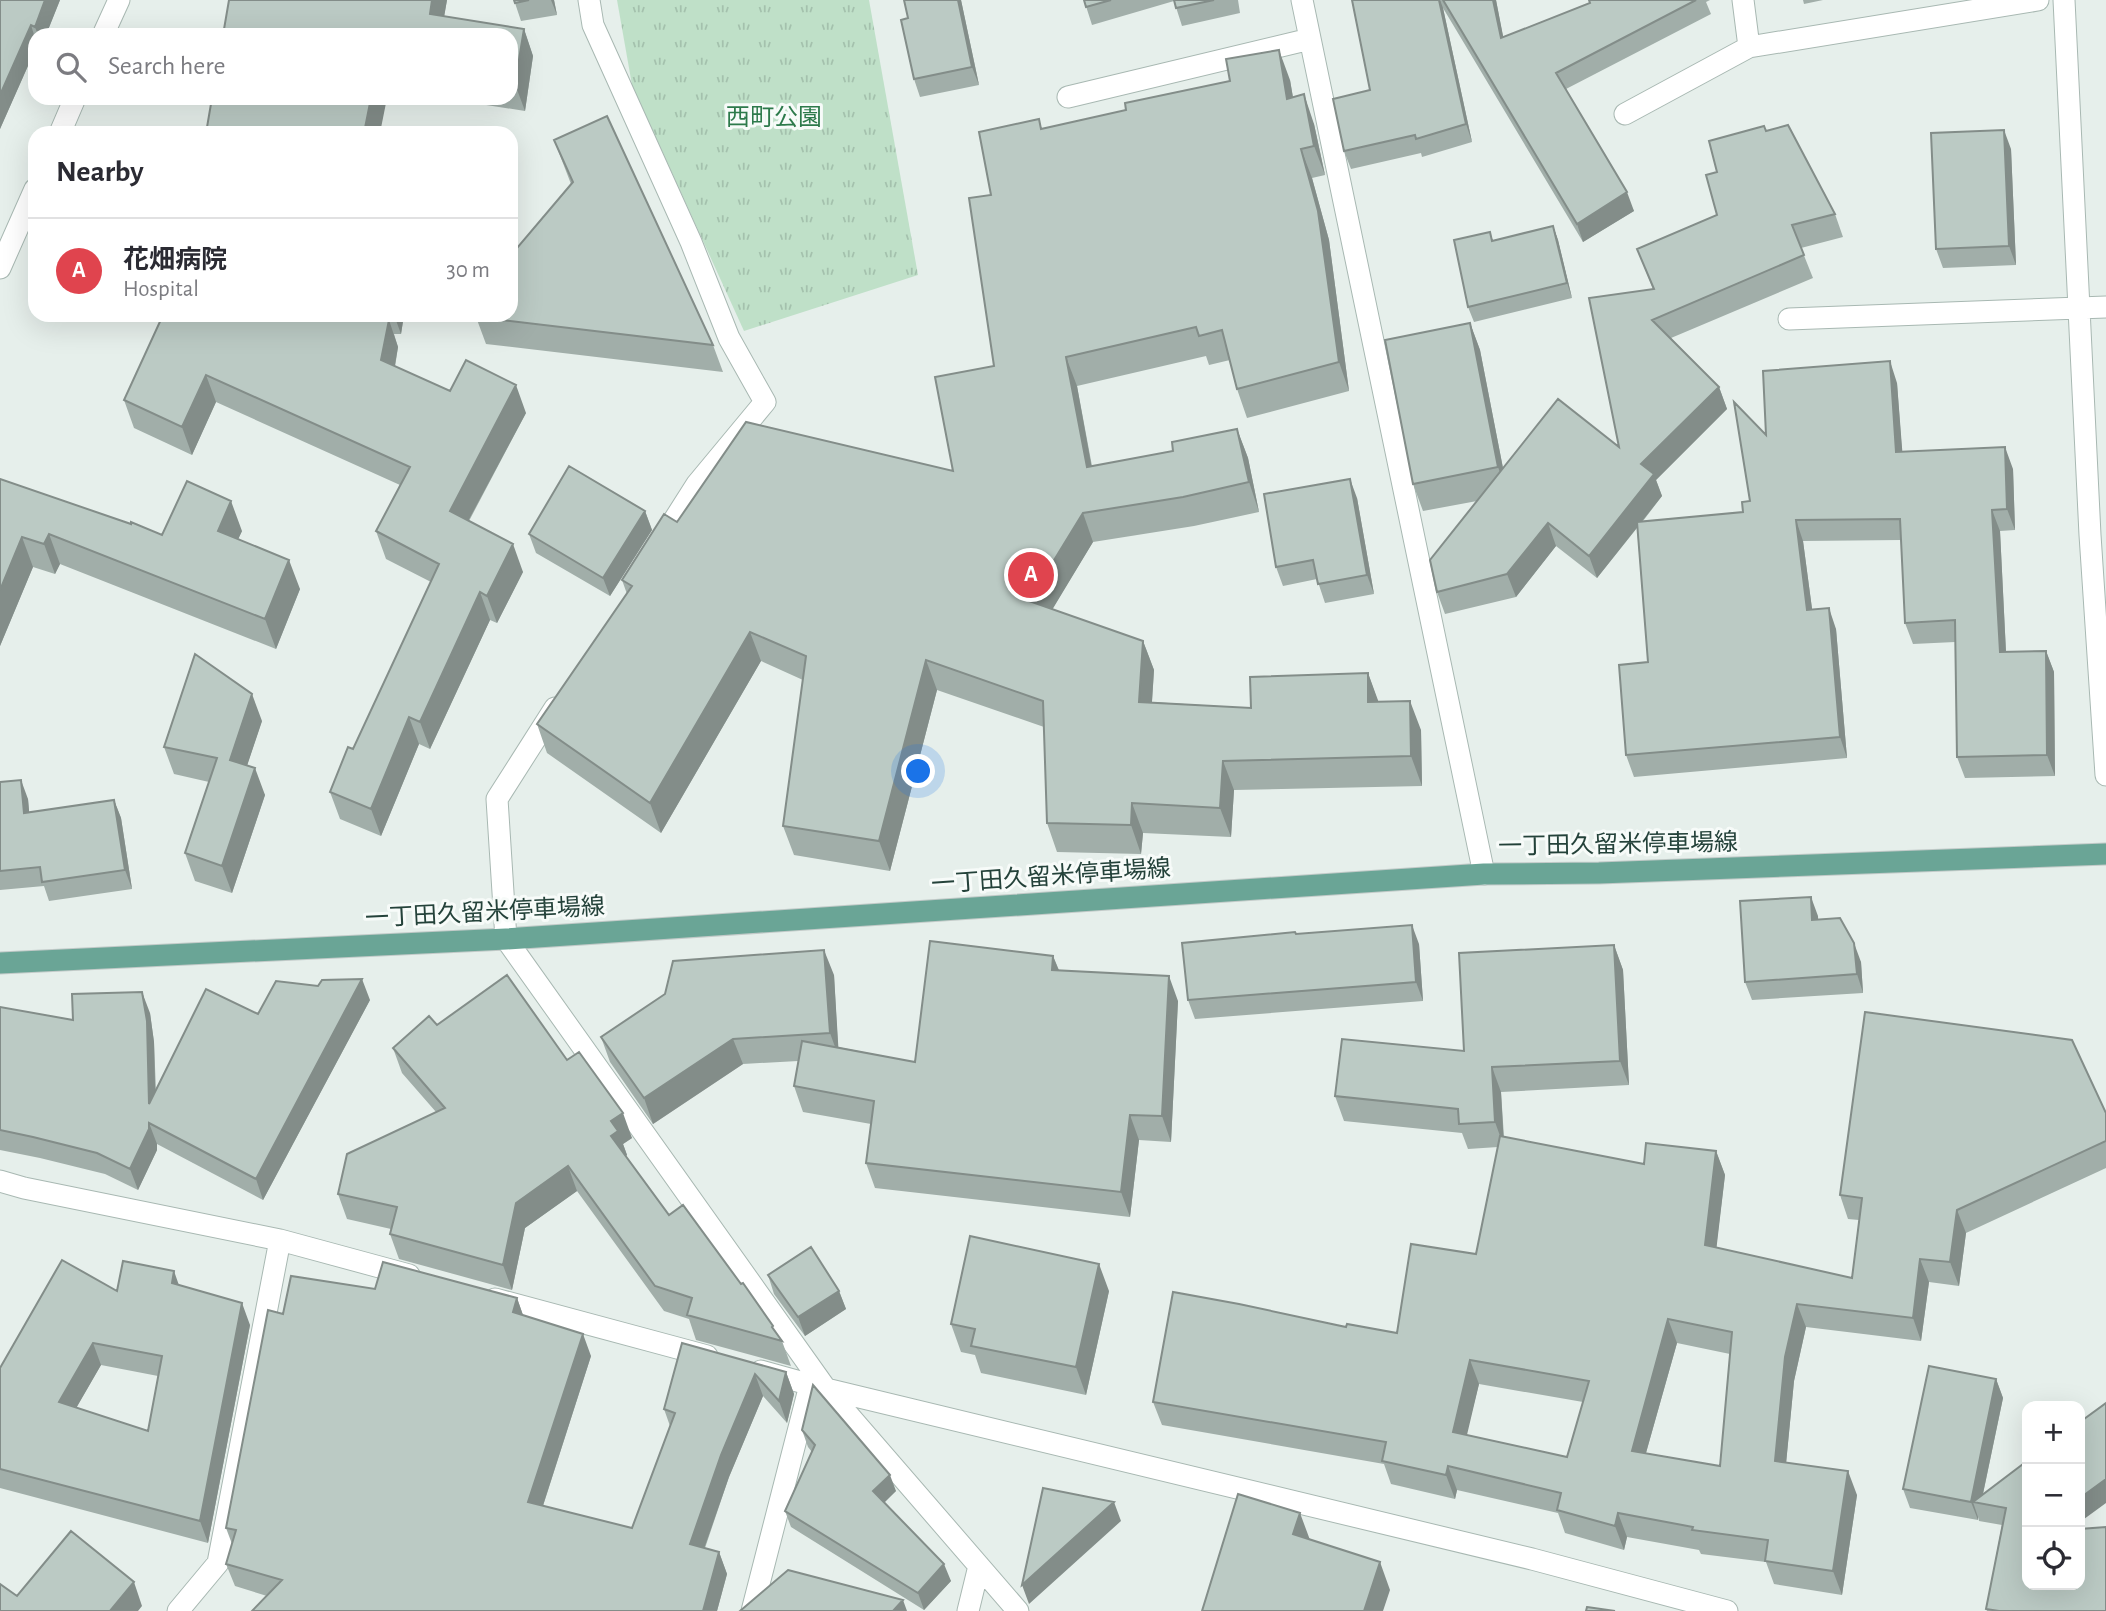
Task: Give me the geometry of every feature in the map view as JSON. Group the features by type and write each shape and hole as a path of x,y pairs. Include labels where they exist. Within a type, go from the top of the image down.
{"main road":[{"name":"一丁田久留米停車場線","path":"0,963 506,939 1484,874 1620,873 2106,854"}],"street":[{"path":"106,28 119,0"},
{"path":"589,0 593,25 691,242 729,338 765,402 697,484 652,554"},
{"path":"1302,0 1484,874"},
{"path":"1743,0 1749,47"},
{"path":"1625,114 1749,47 2038,0"},
{"path":"2064,0 2090,535 2106,775"},
{"path":"1069,97 1310,39"},
{"path":"63,126 72,105"},
{"path":"0,268 28,205"},
{"path":"1789,319 2106,307"},
{"path":"564,694 497,799 506,939 818,1387 1018,1611"},
{"path":"0,1181 280,1240 426,1280"},
{"path":"178,1611 218,1563 280,1240"},
{"path":"479,1294 818,1387 1518,1555 1727,1611"},
{"path":"752,1611 818,1387"},
{"path":"968,1611 979,1566"}],"green space":[{"name":"西町公園","path":"617,0 869,0 918,275 744,331 632,85"}],"building":[{"path":"0,0 45,0 35,27 31,25 28,28 0,95"},
{"path":"229,0 432,0 430,14 518,28 224,28"},
{"path":"904,0 958,0 972,67 914,79 901,20 908,18"},
{"path":"1084,0 1111,0 1086,7"},
{"path":"1174,0 1214,0 1176,8"},
{"path":"1352,0 1439,0 1466,124 1416,139 1415,135 1344,151 1333,99 1370,90"},
{"path":"1443,0 1493,0 1501,38 1590,3 1589,0 1696,0 1556,73 1627,192 1577,224"},
{"path":"518,28 524,29 518,66"},
{"path":"1279,50 1287,99 1304,94 1314,146 1301,149 1318,211 1339,362 1237,389 1222,330 1199,336 1196,327 1066,357 1087,467 1173,451 1172,442 1237,429 1249,482 1183,497 1083,513 1029,601 1143,641 1139,702 1251,708 1250,677 1368,673 1368,702 1410,701 1411,756 1223,761 1220,808 1132,803 1131,825 1047,823 1043,701 926,660 879,841 783,826 806,656 750,632 650,803 537,724 632,586 622,580 664,514 677,522 746,422 953,471 935,377 994,366 969,198 991,195 979,132 1039,119 1041,129 1126,110 1125,103 1230,81 1226,59"},
{"path":"211,105 370,105 365,126 207,126"},
{"path":"607,116 713,345 518,322 518,247 573,182 554,140"},
{"path":"1788,125 1835,214 1792,225 1804,255 1652,320 1719,387 1641,464 1654,474 1589,556 1548,523 1507,574 1437,592 1430,560 1558,399 1619,447 1589,298 1654,289 1637,249 1717,215 1706,175 1717,172 1709,141 1764,126 1766,131"},
{"path":"2004,130 2009,246 1936,249 1931,133"},
{"path":"1553,226 1567,283 1468,307 1454,240 1490,232 1492,241"},
{"path":"160,322 389,322 381,360 450,391 466,360 516,385 450,511 513,544 487,596 480,592 420,722 409,717 371,809 330,792 348,747 353,749 439,564 376,531 410,467 206,375 182,427 124,400"},
{"path":"1470,323 1498,467 1413,484 1385,340"},
{"path":"1890,361 1896,452 2005,447 2007,509 1992,510 2000,652 2046,651 2047,755 1957,757 1955,620 1905,623 1900,519 1796,520 1807,610 1829,608 1840,737 1626,755 1619,665 1648,662 1637,522 1743,512 1742,502 1750,501 1734,402 1766,435 1763,371"},
{"path":"569,466 645,511 603,578 529,534"},
{"path":"0,479 131,522 162,535 187,481 231,501 218,531 289,560 265,619 49,534 44,544 22,537 0,590"},
{"path":"1350,479 1367,575 1318,584 1313,560 1276,567 1264,494"},
{"path":"195,654 252,694 230,760 255,768 222,866 185,853 217,758 164,747"},
{"path":"21,780 24,813 114,800 125,870 42,882 40,867 0,871 0,782"},
{"path":"1811,897 1812,920 1840,918 1854,943 1857,974 1745,982 1740,901"},
{"path":"1412,925 1416,982 1188,1000 1182,943 1295,932"},
{"path":"930,941 1053,956 1052,970 1169,976 1162,1116 1130,1115 1121,1192 866,1163 874,1101 794,1086 802,1041 915,1062"},
{"path":"1614,945 1620,1061 1492,1067 1495,1122 1459,1124 1458,1109 1335,1096 1342,1039 1464,1051 1459,953"},
{"path":"824,950 830,1033 733,1039 644,1098 601,1037 665,994 673,961"},
{"path":"507,975 567,1060 579,1052 623,1113 611,1121 618,1131 611,1136 669,1215 683,1205 741,1284 743,1283 782,1341 687,1315 692,1298 655,1286 568,1166 516,1203 503,1265 390,1234 397,1207 338,1194 347,1154 445,1108 393,1048 429,1016 437,1025"},
{"path":"362,979 256,1179 149,1123 149,1129 130,1169 97,1153 0,1130 0,1007 73,1020 72,994 142,992 147,1021 149,1104 206,989 258,1014 276,981 318,986 322,980"},
{"path":"1865,1012 2072,1040 2106,1113 2106,1141 1957,1210 1950,1262 1920,1259 1913,1318 1797,1304 1785,1357 1775,1461 1848,1471 1833,1571 1765,1561 1768,1540 1692,1530 1693,1527 1618,1513 1615,1526 1557,1510 1561,1493 1448,1466 1446,1475 1382,1461 1386,1442 1153,1402 1173,1292 1346,1327 1347,1324 1397,1333 1411,1244 1476,1254 1500,1136 1644,1164 1646,1143 1716,1151 1705,1245 1852,1278 1862,1198 1840,1195","holes":["1668,1319 1732,1332 1720,1466 1632,1451","1470,1360 1589,1381 1567,1457 1453,1432"]},
{"path":"970,1236 1099,1264 1076,1367 971,1346 975,1329 951,1324"},
{"path":"811,1247 839,1291 798,1317 768,1275"},
{"path":"62,1260 117,1291 123,1261 174,1271 172,1283 242,1303 200,1521 0,1469 0,1368","holes":["93,1343 162,1356 148,1431 59,1402"]},
{"path":"383,1262 517,1298 513,1312 583,1334 528,1502 632,1528 675,1413 664,1409 682,1343 786,1372 779,1401 755,1374 721,1455 690,1544 719,1552 703,1611 252,1611 282,1580 226,1564 236,1530 226,1528 268,1310 283,1314 291,1276 375,1289"},
{"path":"1929,1366 1996,1379 1971,1502 1903,1489"},
{"path":"813,1385 890,1475 873,1491 944,1564 918,1593 785,1511 815,1445 802,1430"},
{"path":"2106,1403 2106,1479 2085,1494 2085,1464 2085,1418"},
{"path":"2022,1465 2022,1590 2085,1590 2085,1529 2106,1527 2106,1611 1986,1609 2006,1508 1973,1502"},
{"path":"1043,1488 1114,1502 1022,1585"},
{"path":"1238,1494 1300,1513 1293,1534 1380,1562 1364,1611 1202,1611"},
{"path":"71,1531 134,1582 110,1611 0,1611 0,1584 17,1596"},
{"path":"788,1570 903,1600 893,1611 740,1611"},
{"path":"1587,1607 1615,1611 1586,1611"}],"place":[{"name":"花畑病院","path":"1031,575"}]}
